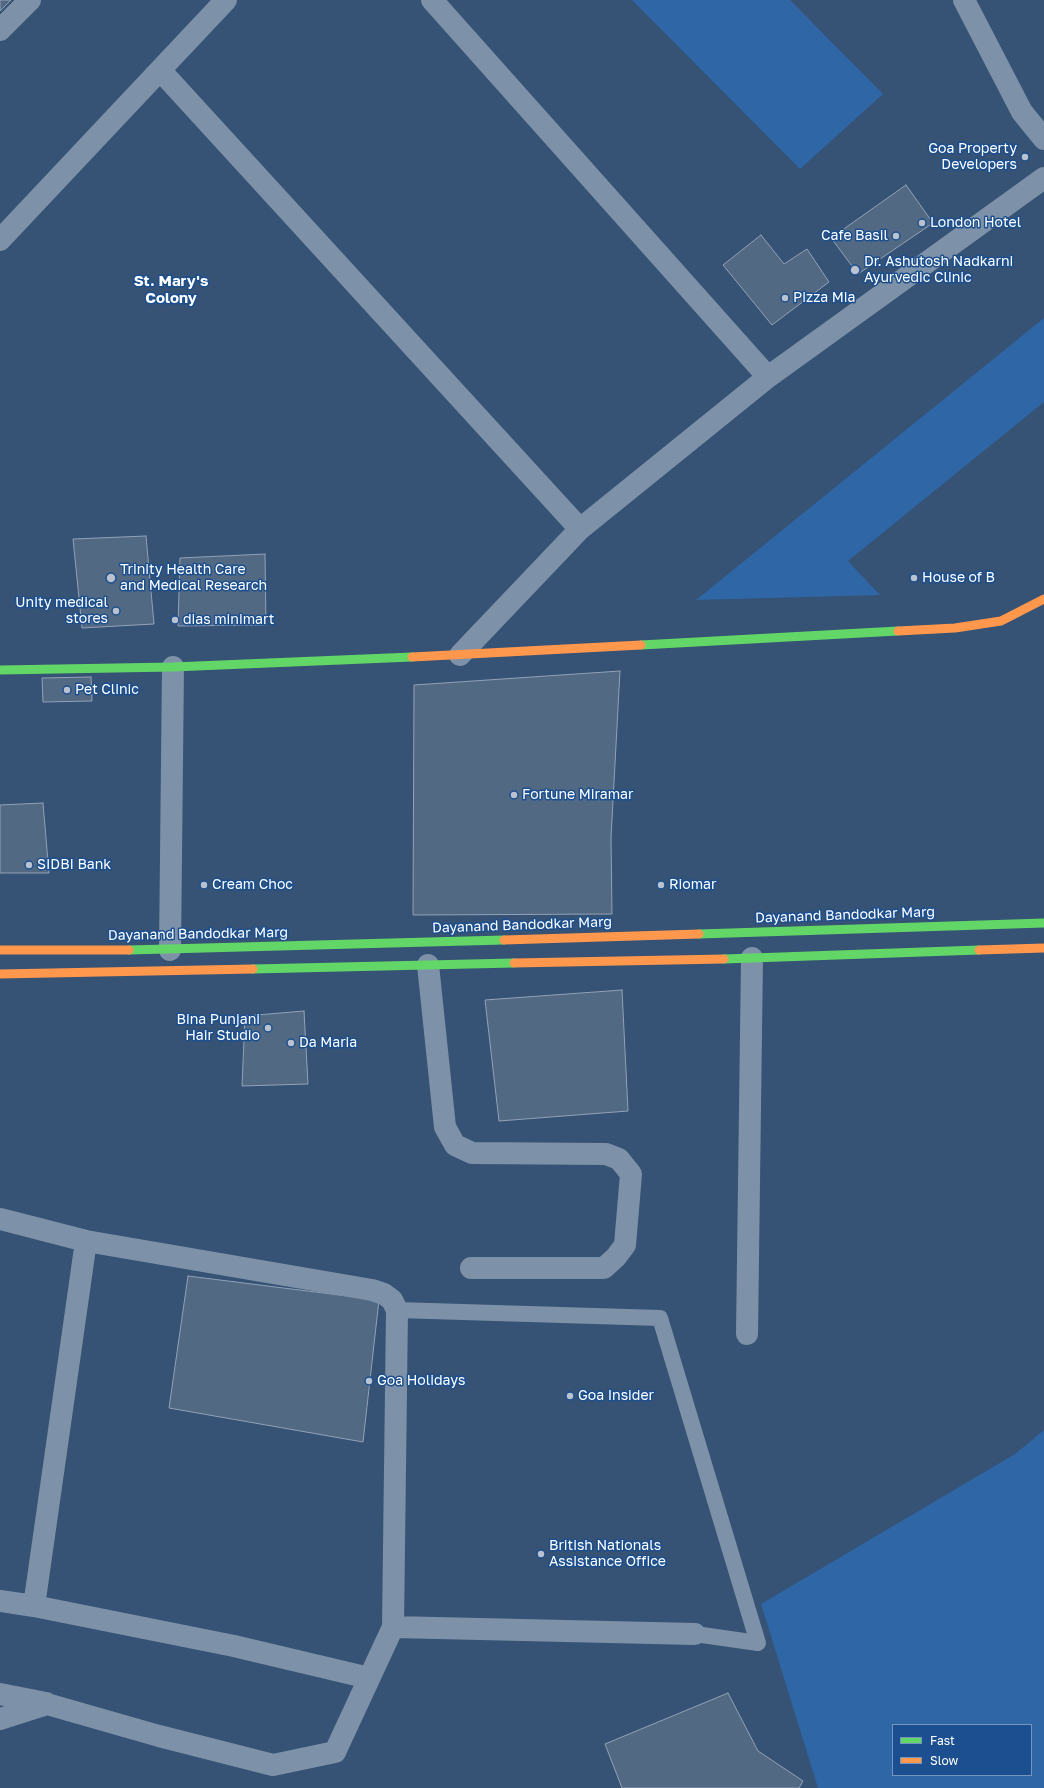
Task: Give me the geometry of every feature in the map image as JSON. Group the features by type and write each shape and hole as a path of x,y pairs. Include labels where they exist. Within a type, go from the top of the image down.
{"main road":[{"path":"0,670 173,667 460,655 955,628 1001,621 1044,599"},
{"name":"Dayanand Bandodkar Marg","path":"0,950 170,950 1044,923"},
{"path":"0,974 752,958 1044,948"}],"street":[{"path":"0,30 30,0"},
{"path":"0,240 226,0"},
{"path":"432,0 768,376"},
{"path":"964,0 1022,112 1044,140"},
{"path":"160,70 580,529"},
{"path":"460,655 580,529 768,376 1044,178"},
{"path":"170,950 173,667"},
{"path":"747,1334 752,958"},
{"path":"428,965 445,1127 455,1145 472,1153 606,1154 619,1159 631,1174 625,1245 616,1257 604,1268 471,1268"},
{"path":"0,1218 86,1241 372,1290 384,1294 392,1300 397,1310 393,1627 335,1752 273,1766 159,1736 47,1704 0,1694"},
{"path":"34,1606 86,1241"},
{"path":"0,1601 34,1606 234,1646 370,1678"},
{"path":"393,1627 695,1634"},
{"path":"0,1718 47,1704"}],"lane":[{"path":"397,1310 660,1318 758,1643 695,1634"}],"shaded area":[{"path":"632,0 790,0 883,94 800,169"},
{"path":"1044,318 1044,402 848,561 880,595 696,600"},
{"path":"1044,1430 1044,1788 818,1788 761,1604 1015,1454"}],"building":[{"path":"0,0 11,0 0,11"},
{"path":"906,185 933,223 858,274 831,238"},
{"path":"761,235 784,264 807,249 829,282 772,325 723,265"},
{"path":"146,536 154,624 82,628 73,539"},
{"path":"265,554 266,625 178,626 180,558"},
{"name":"Fortune Miramar","path":"620,671 611,838 612,914 413,915 414,685"},
{"name":"Pet Clinic","path":"91,677 92,701 43,702 42,678"},
{"path":"43,803 49,873 0,873 0,805"},
{"path":"622,990 628,1111 499,1121 485,1000"},
{"path":"304,1011 308,1084 242,1086 245,1016"},
{"path":"188,1276 379,1300 363,1442 169,1408"},
{"path":"728,1693 758,1751 803,1781 799,1788 622,1788 605,1744"}],"traffic: fast":[{"path":"641,645 898,631"},
{"path":"0,670 173,667 412,657"},
{"path":"699,934 1044,923"},
{"path":"129,950 504,940"},
{"path":"724,959 979,950"},
{"path":"253,969 514,963"}],"traffic: slow":[{"path":"898,631 955,628 1001,621 1044,599"},
{"path":"412,657 641,645"},
{"path":"504,940 699,934"},
{"path":"979,950 1044,948"},
{"path":"0,950 129,950"},
{"path":"514,963 724,959"},
{"path":"0,974 253,969"}],"place":[{"name":"Goa Property Developers","path":"1025,157"},
{"name":"London Hotel","path":"922,223"},
{"name":"Cafe Basil","path":"896,236"},
{"name":"Dr. Ashutosh Nadkarni Ayurvedic Clinic","path":"855,270"},
{"name":"Pizza Mia","path":"785,298"},
{"name":"Trinity Health Care and Medical Research","path":"111,578"},
{"name":"House of B","path":"914,578"},
{"name":"Unity medical stores","path":"116,611"},
{"name":"dias minimart","path":"175,620"},
{"name":"Pet Clinic","path":"67,690"},
{"name":"Fortune Miramar","path":"514,795"},
{"name":"SIDBI Bank","path":"29,865"},
{"name":"Cream Choc","path":"204,885"},
{"name":"Riomar","path":"661,885"},
{"name":"Bina Punjani Hair Studio","path":"268,1028"},
{"name":"Da Maria","path":"291,1043"},
{"name":"Goa Holidays","path":"369,1381"},
{"name":"Goa Insider","path":"570,1396"},
{"name":"British Nationals Assistance Office","path":"541,1554"}],"district":[{"name":"St. Mary's Colony","path":"171,290"}]}
